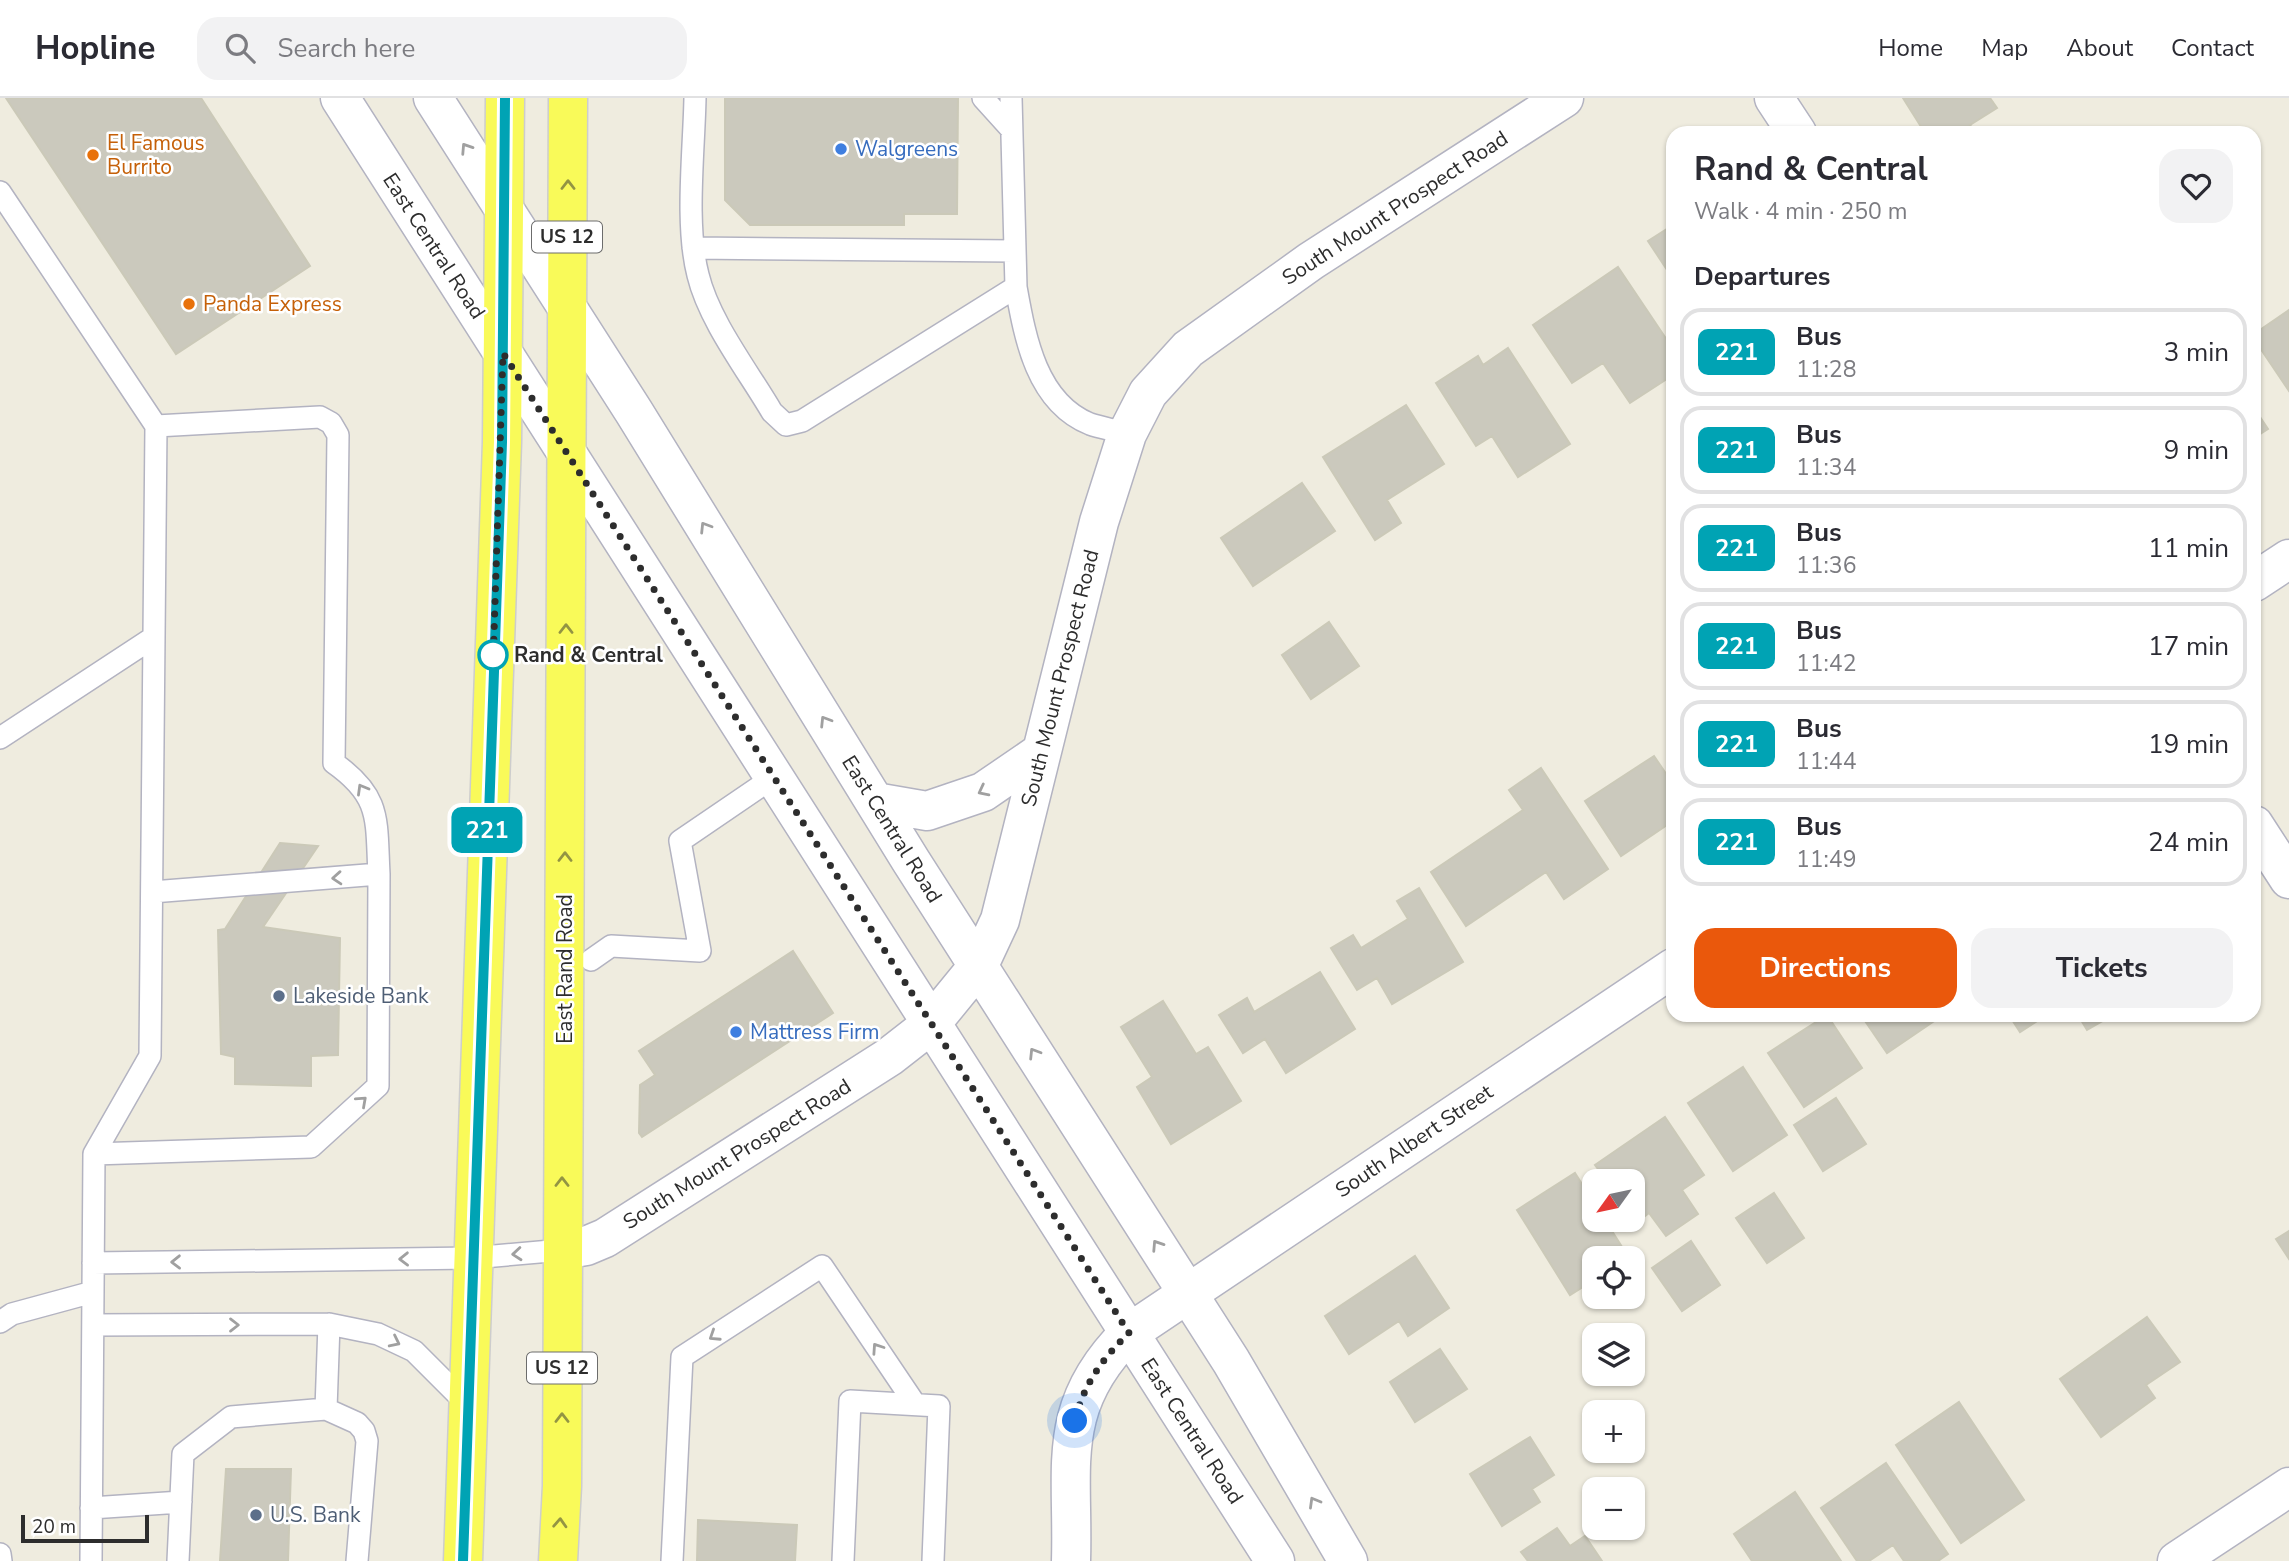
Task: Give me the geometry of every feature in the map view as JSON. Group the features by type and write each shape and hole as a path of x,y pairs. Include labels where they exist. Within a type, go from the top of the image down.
{"main road":[{"name":"East Central Road","path":"340,98 930,1025 1142,1323 1275,1561"},
{"name":"East Central Road","path":"433,98 567,307 875,802 1187,1292 1348,1561"},
{"name":"US 12","path":"463,1561 503,353 505,98"},
{"name":"US 12","path":"567,307 568,98"},
{"name":"South Mount Prospect Road","path":"562,1250 586,1247 605,1238 889,1057 930,1025 979,965 1000,920 1099,522 1127,434 1148,393 1188,349 1311,261 1564,98"},
{"path":"1774,98 1792,126"},
{"name":"East Rand Road","path":"558,1561 562,1486 567,307"},
{"path":"2261,577 2289,559"},
{"path":"875,802 927,811 984,792 1040,753"},
{"path":"2261,836 2289,879"},
{"name":"South Albert Street","path":"1071,1561 1072,1447 1078,1406 1094,1374 1142,1323 1666,973"},
{"path":"2177,1561 2289,1487"}],"lane":[{"path":"695,98 693,248 698,276 712,310 772,412 786,425 802,421 1016,287"},
{"path":"983,98 1011,129"},
{"path":"1011,98 1014,251 1016,287 1024,333 1049,389 1060,404 1088,423 1127,434"},
{"path":"0,192 156,426 150,1056 94,1154 91,1561"},
{"path":"693,248 1014,251"},
{"path":"94,1154 311,1147 378,1086 379,874 375,813 359,780 334,763 338,435 331,423 320,417 156,426"},
{"path":"0,738 154,637"},
{"path":"591,960 611,946 700,951 680,841 774,778"},
{"path":"152,892 379,874"},
{"path":"93,1263 472,1258 562,1250"},
{"path":"672,1561 682,1357 822,1266 915,1404"},
{"path":"0,1322 12,1314 93,1292"},
{"path":"326,1409 329,1324"},
{"path":"93,1325 329,1324 378,1334 414,1351 469,1406"},
{"path":"844,1561 850,1401 939,1406 933,1561"},
{"path":"178,1561 183,1454 231,1417 326,1409 357,1423 367,1441 357,1561"},
{"path":"91,1508 181,1503"},
{"path":"0,1554 1,1561"}],"building":[{"path":"6,98 201,98 310,266 176,354"},
{"name":"Walgreens","path":"725,98 958,98 957,214 904,214 904,225 750,225 725,200"},
{"path":"1903,98 1990,98 1997,108 1971,126 1921,126"},
{"path":"1666,229 1666,268 1648,241"},
{"path":"1618,267 1666,339 1666,380 1630,403 1603,363 1572,383 1533,325"},
{"path":"2289,310 2289,391 2261,349 2261,329"},
{"path":"1508,348 1570,444 1518,477 1492,436 1476,446 1436,383 1478,356 1483,365"},
{"path":"1406,405 1444,464 1387,500 1401,523 1375,540 1323,457"},
{"path":"2261,418 2268,429 2261,434"},
{"path":"1302,483 1335,531 1253,586 1221,538"},
{"path":"1329,622 1359,666 1311,699 1282,655"},
{"path":"1654,756 1666,774 1666,826 1621,856 1585,801"},
{"path":"1541,768 1608,869 1564,899 1546,872 1466,926 1431,872 1523,810 1509,790"},
{"name":"Lakeside Bank","path":"280,843 318,846 263,927 340,938 338,1055 311,1056 311,1086 235,1084 235,1057 221,1054 218,930 225,929"},
{"path":"1419,888 1463,962 1392,1004 1377,978 1357,990 1331,948 1353,935 1361,948 1408,919 1397,901"},
{"name":"Mattress Firm","path":"793,951 833,1013 642,1137 639,1133 640,1085 655,1075 639,1051"},
{"path":"1320,972 1355,1029 1286,1073 1265,1039 1243,1053 1219,1015 1247,998 1254,1012"},
{"path":"1163,1001 1196,1054 1208,1047 1241,1101 1171,1144 1137,1087 1152,1077 1121,1027"},
{"path":"1816,1022 1832,1022 1862,1068 1804,1107 1768,1053"},
{"path":"1866,1022 1933,1022 1887,1053"},
{"path":"2014,1022 2036,1022 2020,1032"},
{"path":"2082,1022 2101,1022 2087,1030"},
{"path":"1743,1067 1787,1135 1733,1171 1688,1103"},
{"path":"1836,1098 1866,1144 1823,1171 1794,1125"},
{"path":"1665,1117 1704,1175 1682,1190 1698,1214 1666,1236 1649,1213 1645,1216 1645,1169 1598,1169 1595,1165"},
{"path":"1575,1173 1582,1184 1582,1232 1613,1232 1621,1246 1582,1246 1582,1288 1570,1295 1517,1210"},
{"path":"1774,1193 1804,1238 1767,1263 1736,1218"},
{"path":"2289,1231 2289,1259 2276,1239"},
{"path":"1691,1241 1720,1285 1682,1311 1652,1268"},
{"path":"1415,1256 1449,1308 1408,1336 1399,1321 1349,1354 1325,1316"},
{"path":"2147,1317 2180,1362 2146,1385 2155,1398 2101,1437 2060,1379"},
{"path":"1440,1349 1467,1389 1415,1422 1390,1382"},
{"path":"1959,1402 2024,1500 1961,1543 1896,1445"},
{"path":"1530,1437 1554,1475 1532,1489 1540,1502 1502,1526 1470,1474"},
{"path":"1886,1463 1948,1554 1938,1561 1904,1561 1893,1545 1869,1561 1857,1561 1821,1508"},
{"name":"U.S. Bank","path":"226,1469 291,1469 288,1561 220,1561"},
{"path":"1795,1492 1841,1561 1752,1561 1734,1534"},
{"path":"698,1520 797,1525 795,1561 697,1561"},
{"path":"1557,1528 1570,1546 1582,1538 1588,1540 1602,1561 1528,1561 1521,1552"}],"bus line":[{"name":"221","path":"463,1561 502,442 505,98"}],"place":[{"name":"Walgreens","path":"841,149"},
{"name":"El Famous Burrito","path":"93,155"},
{"name":"Panda Express","path":"189,304"},
{"name":"Rand & Central","path":"493,655"},
{"name":"Lakeside Bank","path":"279,996"},
{"name":"Mattress Firm","path":"736,1032"},
{"name":"U.S. Bank","path":"256,1515"}],"route":[{"path":"493,655 493,666 503,353 1129,1333 1110,1352 1094,1374 1078,1406 1075,1421"}]}
